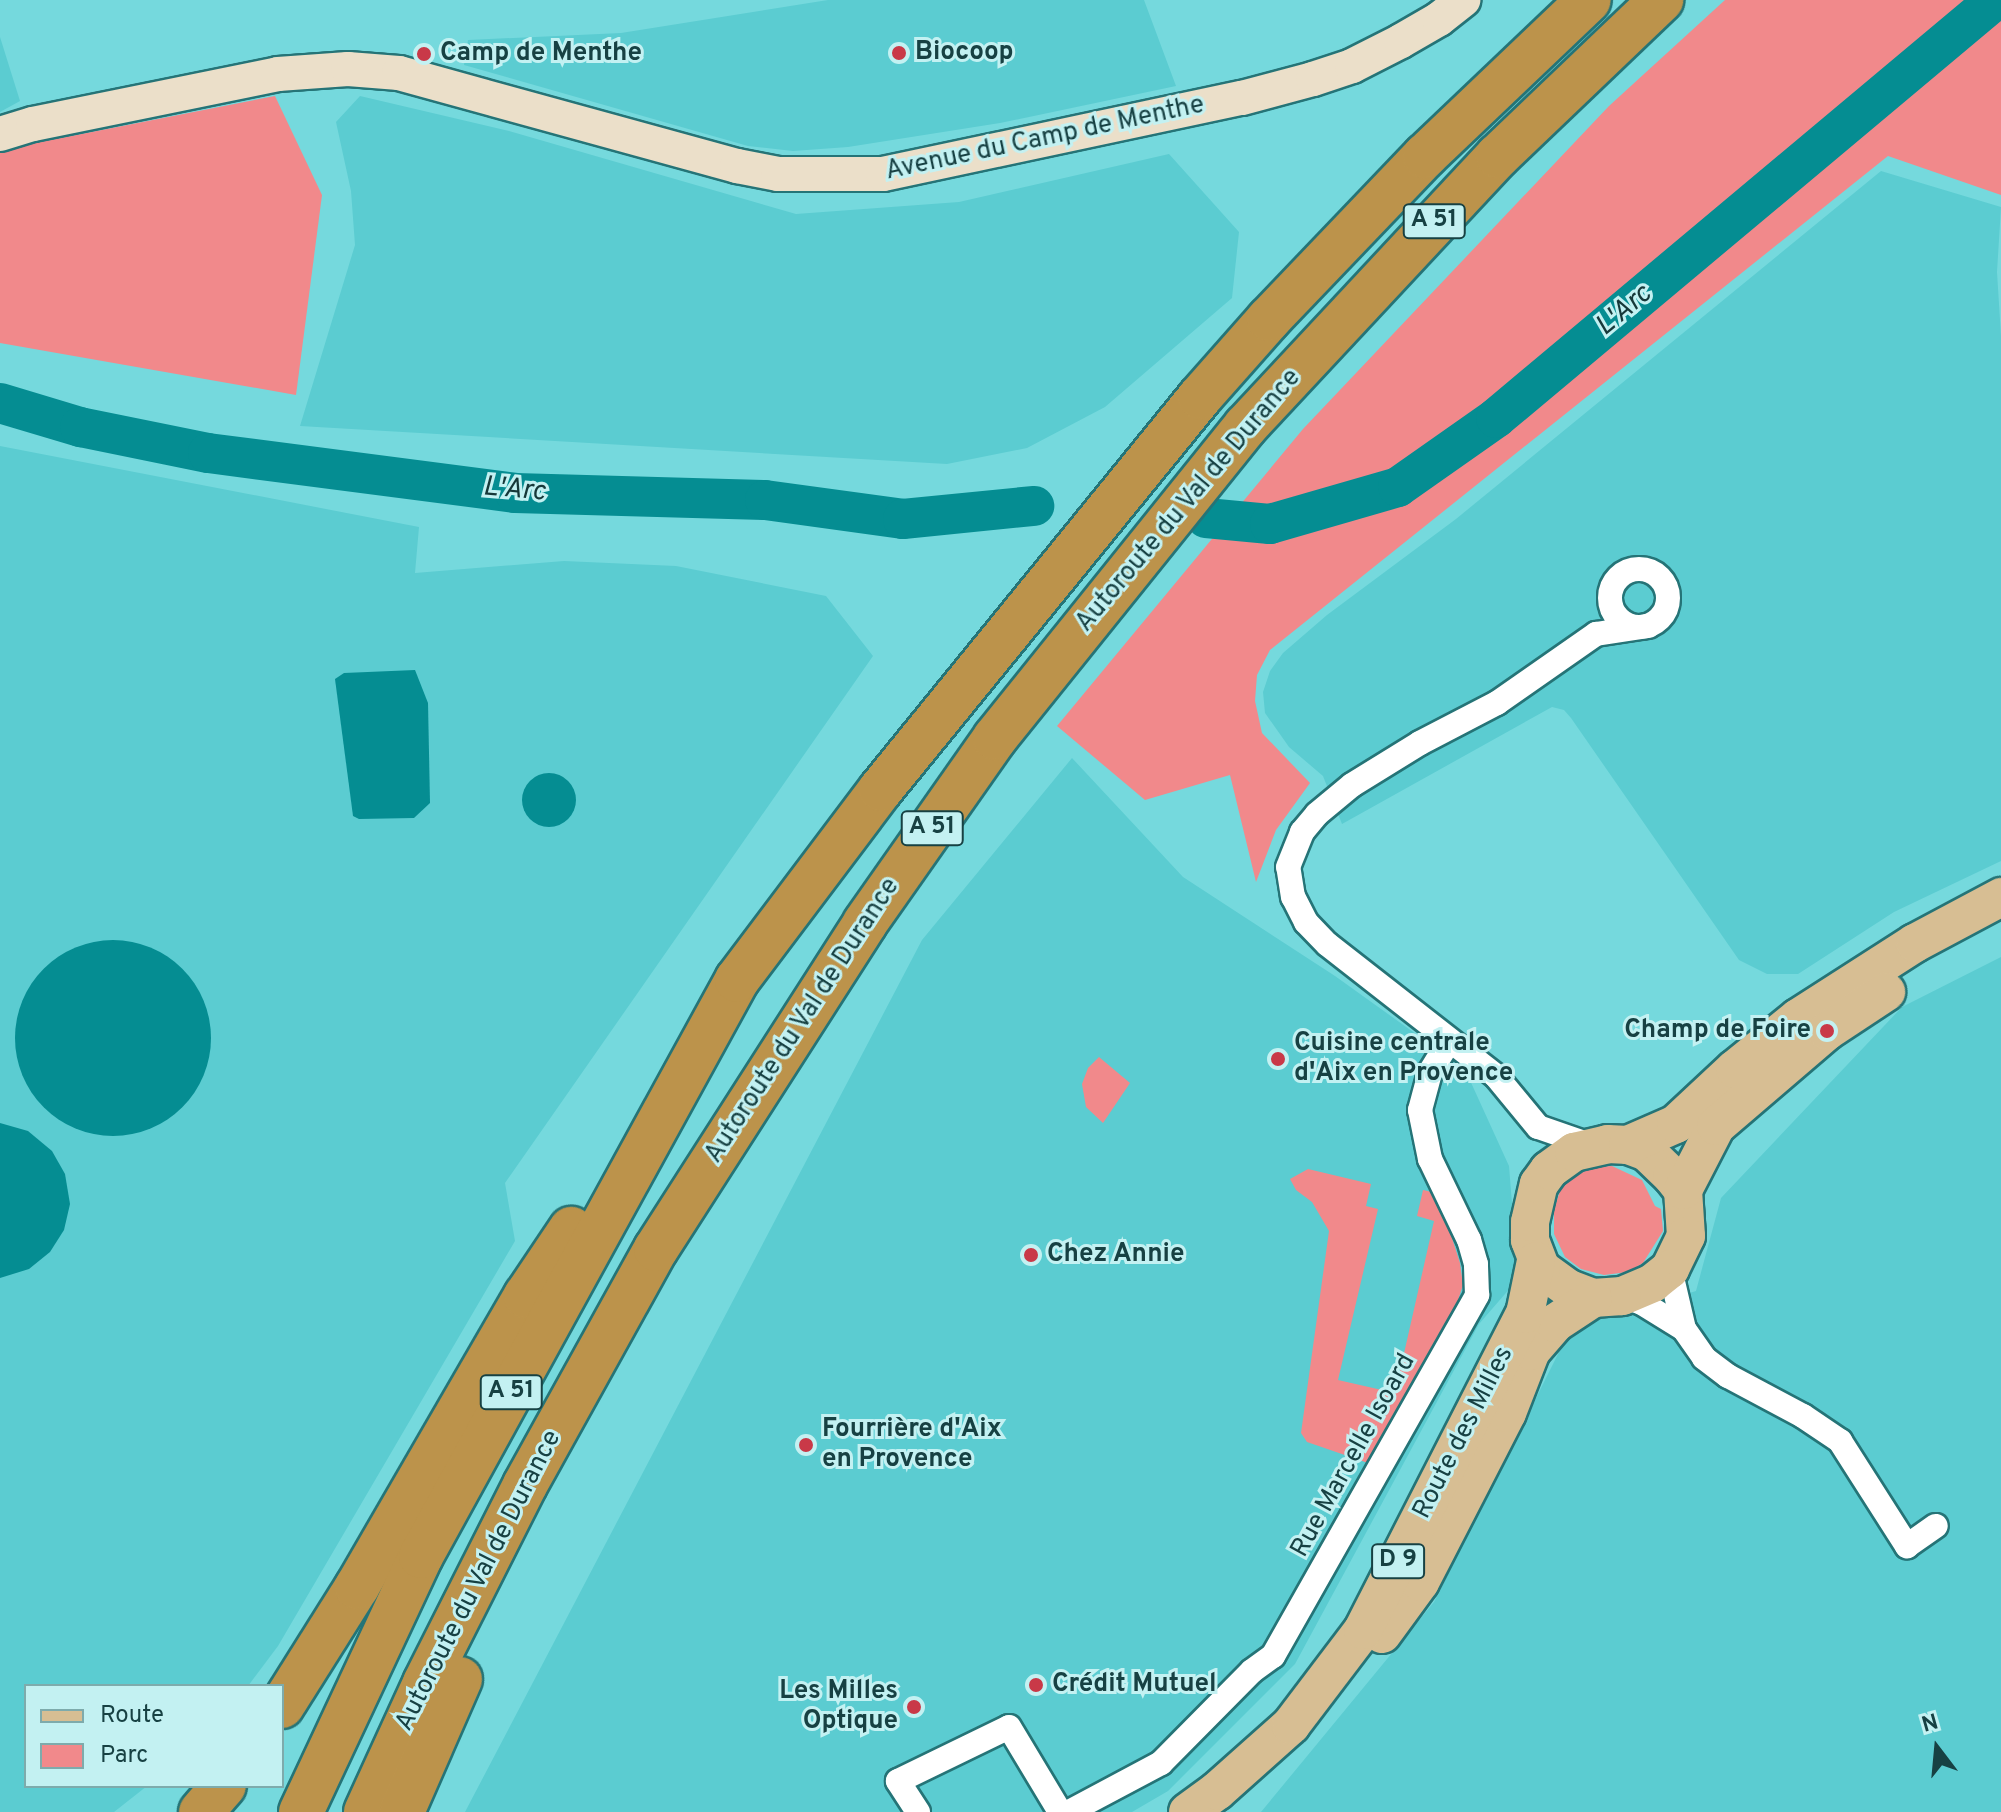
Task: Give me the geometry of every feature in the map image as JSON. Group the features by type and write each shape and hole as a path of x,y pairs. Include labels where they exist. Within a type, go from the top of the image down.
{"highway":[{"name":"A 51","path":"301,1812 421,1556 737,980 872,800 1149,457 1332,252 1425,156 1589,0"},
{"name":"Autoroute du Val de Durance","path":"366,1812 425,1683 561,1416 656,1249 733,1124 865,923 995,738 1221,456 1415,241 1566,89 1661,0"},
{"path":"284,1703 357,1587 526,1296 737,980"},
{"path":"402,1812 538,1509 733,1124"},
{"path":"201,1812 222,1788"}],"main road":[{"name":"Avenue du Camp de Menthe","path":"0,134 33,124 278,74 348,69 399,73 750,169 778,174 883,174 1211,105 1313,79 1352,66 1401,41 1439,19 1463,0"},
{"path":"2001,897 1915,943 1798,1018 1676,1124 1562,1158 1539,1184 1530,1222 1536,1261 1555,1281 1599,1296 1653,1283 1670,1269 1686,1236 1683,1190 1716,1126 1753,1091 1827,1031 1938,957 2001,925"},
{"path":"1610,1146 1647,1152 1683,1190"},
{"name":"Route des Milles","path":"1188,1812 1291,1725 1363,1630 1525,1314 1536,1261"},
{"name":"Route des Milles","path":"1218,1812 1309,1726 1420,1582 1507,1413 1531,1351 1555,1323 1599,1296"}],"street":[{"path":"1596,634 1616,579 1629,571 1645,570 1660,578 1667,592 1667,606 1662,615 1648,626 1596,634 1497,703 1420,743 1352,785 1317,814 1302,832 1288,867 1293,897 1306,922 1327,944 1496,1076 1538,1127 1610,1146"},
{"path":"1610,598 1618,619 1634,627 1648,626"},
{"name":"Rue Marcelle Isoard","path":"1069,1812 1161,1763 1252,1671 1273,1656 1477,1295 1476,1264 1469,1240 1430,1159 1420,1110 1430,1072 1449,1041"},
{"path":"1538,1127 1539,1184"},
{"path":"1670,1269 1684,1329 1704,1358 1728,1376 1803,1416 1840,1441 1907,1546 1936,1526"},
{"path":"1599,1296 1642,1303 1684,1329"},
{"path":"918,1812 898,1781 1009,1727 1060,1812"}],"shaded area":[{"path":"828,0 1144,0 1176,86 1000,123 848,147 793,151 748,146 464,65 468,40 621,33"},
{"path":"0,37 20,101 0,112"},
{"path":"360,96 509,131 796,214 959,202 1169,154 1239,232 1232,298 1105,407 1027,448 947,464 300,426 355,245 351,191 336,122"},
{"path":"1881,171 2001,207 1997,272 2001,336 2001,861 1894,912 1798,974 1767,974 1739,960 1571,718 1564,710 1552,707 1342,824 1323,776 1289,747 1265,713 1263,692 1270,671 1283,653 1327,615 1456,519"},
{"path":"0,446 419,527 415,573 564,561 676,566 826,596 873,656 505,1183 515,1241 278,1646 250,1684 24,1684 24,1788 144,1788 114,1812 0,1812"},
{"path":"415,670 428,703 430,803 414,818 359,819 353,816 335,679 344,673"},
{"path":"1072,758 1183,877 1335,976 1448,1057 1468,1076 1509,1166 1518,1279 1479,1324 1295,1664 1168,1791 1132,1812 465,1812 922,940"},
{"path":"549,773 568,781 576,800 568,819 549,827 530,819 522,800 530,781"},
{"path":"113,940 151,947 183,968 204,1000 211,1038 204,1076 183,1108 151,1129 113,1136 75,1129 43,1108 22,1076 15,1038 22,1000 43,968 75,947"},
{"path":"2001,957 2001,1812 1261,1812 1434,1602 1569,1332 1599,1313 1630,1311 1696,1291 1721,1198 1902,1007"},
{"path":"0,1123 28,1131 52,1151 65,1174 70,1204 64,1230 50,1252 29,1269 0,1278"}],"green space":[{"path":"1725,0 2001,0 2001,195 1888,156 1270,650 1257,675 1255,701 1262,733 1310,783 1276,830 1256,882 1230,775 1145,800 1057,726 1303,429 1609,106"},
{"path":"275,96 322,195 296,395 0,343 0,150"},
{"path":"1099,1057 1130,1083 1103,1123 1086,1107 1082,1084 1088,1068"},
{"path":"1612,1166 1642,1180 1655,1206 1661,1209 1663,1231 1643,1263 1628,1272 1604,1275 1581,1269 1565,1257 1554,1234 1554,1209 1561,1188 1577,1175 1593,1167"},
{"path":"1308,1169 1371,1184 1366,1206 1378,1209 1338,1380 1395,1393 1434,1221 1417,1216 1423,1190 1432,1192 1443,1210 1460,1263 1463,1285 1446,1337 1368,1463 1307,1442 1301,1433 1329,1231 1312,1202 1296,1190 1290,1179"}],"waterway":[{"name":"L'Arc","path":"1206,518 1270,524 1398,487 1496,418 1995,0"},
{"name":"L'Arc","path":"0,403 80,427 208,453 515,493 765,500 903,519 1034,506"}],"place":[{"name":"Biocoop","path":"899,53"},
{"name":"Camp de Menthe","path":"424,54"},
{"name":"Champ de Foire","path":"1827,1031"},
{"name":"Cuisine centrale d'Aix en Provence","path":"1278,1059"},
{"name":"Chez Annie","path":"1031,1255"},
{"name":"Fourrière d'Aix en Provence","path":"806,1445"},
{"name":"Crédit Mutuel","path":"1036,1685"},
{"name":"Les Milles Optique","path":"914,1707"}]}
